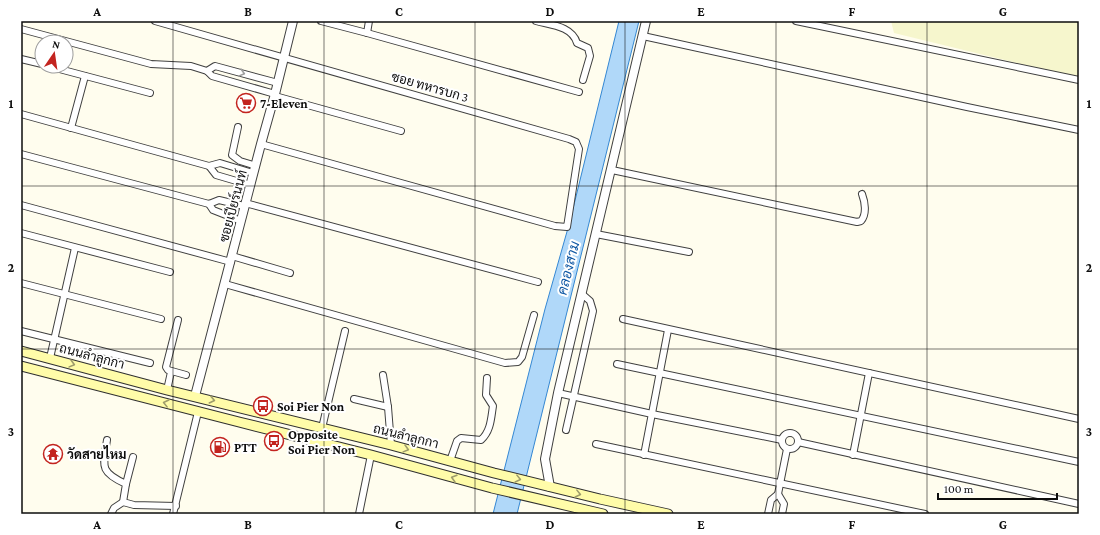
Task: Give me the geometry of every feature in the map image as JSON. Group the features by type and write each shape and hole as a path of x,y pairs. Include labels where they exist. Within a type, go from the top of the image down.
{"main road":[{"name":"ถนนลำลูกกา","path":"21,351 167,390 391,445 496,473 668,514"},
{"name":"ถนนลำลูกกา","path":"21,366 371,455 492,488 603,514"}],"street":[{"name":"ซอย ทหารบก 3","path":"155,21 569,139 576,142 579,149 567,227 555,226 261,144"},
{"name":"ซอยเปียร์นนท์","path":"195,396 275,95 293,21"},
{"path":"321,21 367,32 578,92"},
{"path":"367,32 369,21"},
{"path":"536,21 567,29 574,34 577,43 588,48 590,56 583,80"},
{"path":"550,486 545,459 558,393 612,170 646,21"},
{"path":"796,21 1079,80"},
{"path":"21,29 151,64 191,66 207,71 212,76 401,131"},
{"path":"643,36 951,104 1079,130"},
{"path":"21,59 34,62"},
{"path":"207,71 215,66 278,83"},
{"path":"74,73 150,93"},
{"path":"71,128 84,76"},
{"path":"21,114 209,166 220,162 254,170"},
{"path":"238,127 232,155 254,170"},
{"path":"21,154 209,204 219,200 245,204 538,282"},
{"path":"209,166 216,175 250,185"},
{"path":"612,170 857,222 861,221 864,217 865,206 862,194"},
{"path":"209,204 212,210 241,220"},
{"path":"21,205 290,273"},
{"path":"21,233 170,272"},
{"path":"596,234 689,252"},
{"path":"50,358 66,294 75,248"},
{"path":"21,284 66,294 161,319"},
{"path":"225,284 505,363 518,362 522,357 534,315"},
{"path":"566,430 593,311 590,301 582,294"},
{"path":"623,319 1079,419"},
{"path":"178,320 166,364 168,370 171,372 186,375"},
{"path":"644,455 668,330"},
{"path":"21,331 150,364"},
{"path":"322,428 344,331"},
{"path":"617,364 1079,462"},
{"path":"167,390 171,372"},
{"path":"854,455 869,373"},
{"path":"384,375 391,445"},
{"path":"450,461 457,441 461,438 481,440 486,436 494,406 486,395 487,378"},
{"path":"558,393 652,414 782,440"},
{"path":"354,399 388,407"},
{"path":"173,514 198,412"},
{"path":"787,449 784,447 782,440 786,434 789,433 796,436 798,442"},
{"path":"107,440 103,463 104,468 113,478 126,484"},
{"path":"798,442 1079,504"},
{"path":"787,449 794,448 798,442"},
{"path":"596,444 781,482 925,514"},
{"path":"768,514 771,500 778,494 787,449"},
{"path":"358,514 371,455"},
{"path":"111,514 114,508 123,502 133,457"},
{"path":"778,494 784,504 782,514"},
{"path":"123,502 134,505 176,506"}],"green space":[{"path":"891,21 1079,21 1079,78 894,33"}],"water":[{"name":"คลองสาม","path":"619,21 639,21 517,514 493,514 545,309 570,221"}],"place":[{"name":"7-Eleven","path":"246,103"},
{"name":"Soi Pier Non","path":"263,406"},
{"name":"Opposite Soi Pier Non","path":"274,441"},
{"name":"PTT","path":"220,447"},
{"name":"วัดสายไหม","path":"53,454"}]}
